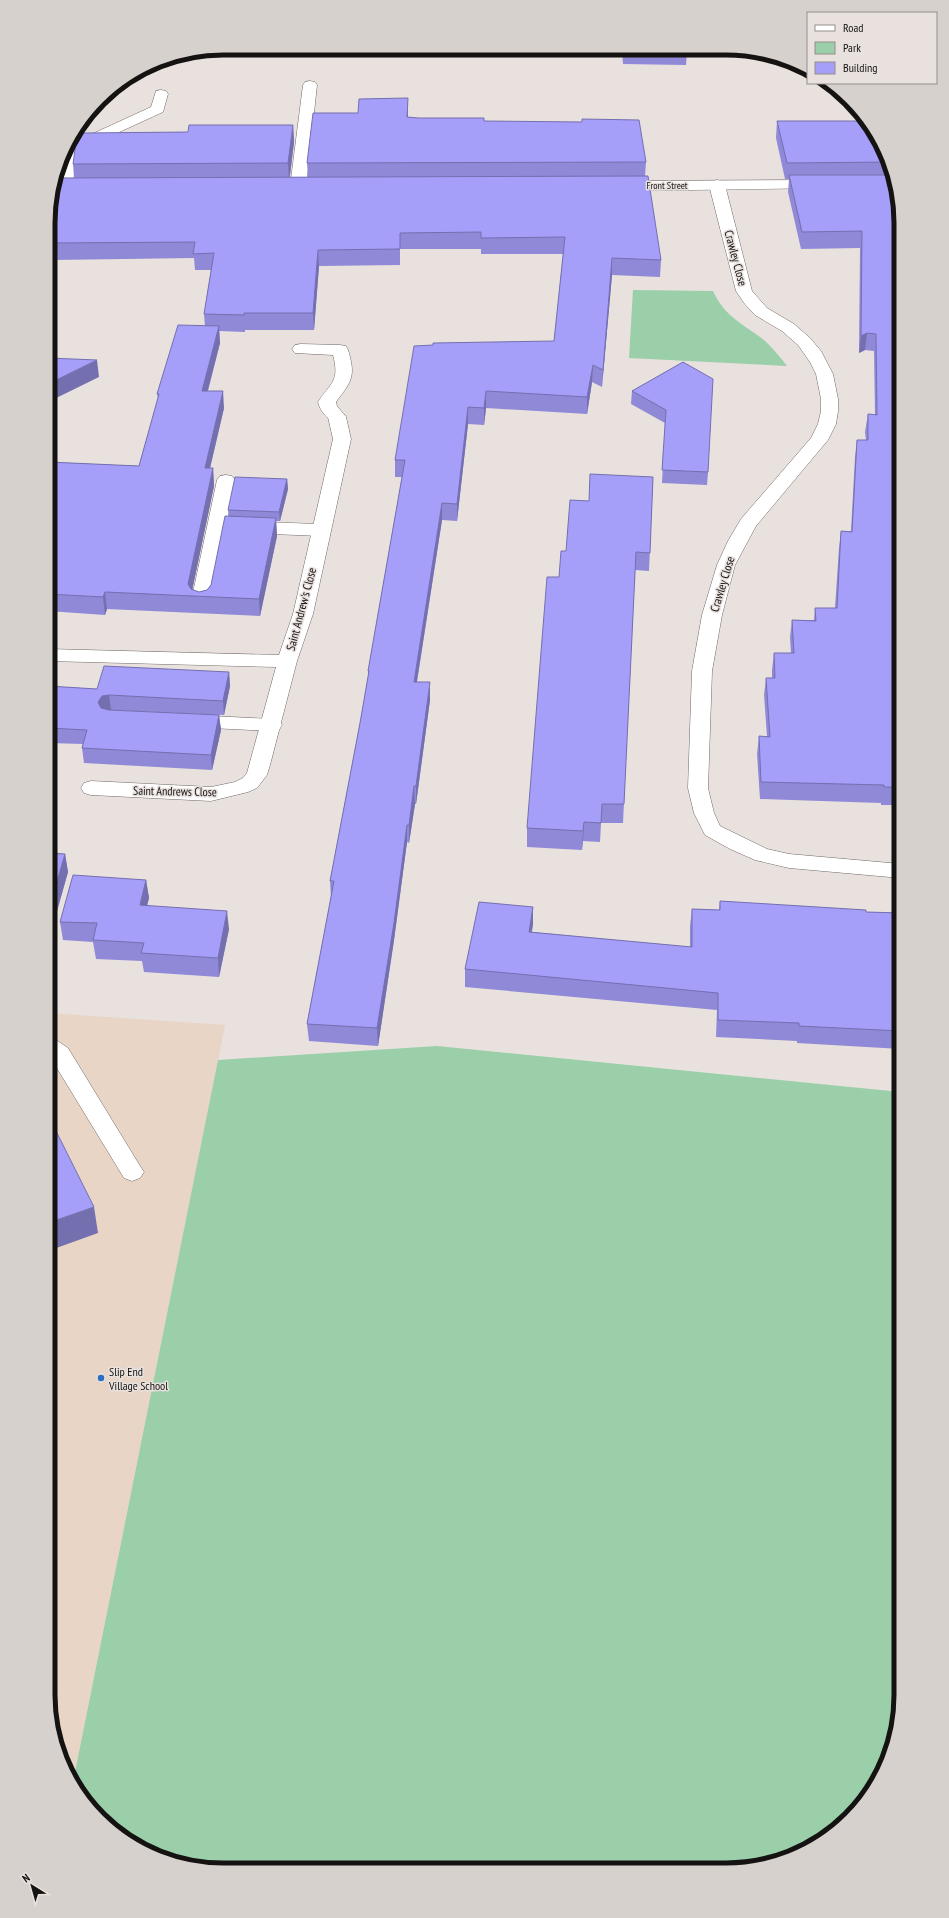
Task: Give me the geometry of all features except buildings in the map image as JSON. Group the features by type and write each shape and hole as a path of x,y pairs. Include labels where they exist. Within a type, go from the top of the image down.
{"street":[{"path":"298,187 310,85"},
{"path":"73,147 158,110 161,94"},
{"path":"67,162 59,188 79,188"},
{"name":"Crawley Close","path":"717,185 744,291 750,302 758,310 794,332 808,345 817,358 825,376 829,393 829,408 827,424 818,440 748,524 737,540 726,565 712,615 702,671 698,788 704,813 712,830 737,844 762,855 789,861 894,870"},
{"name":"Front Street","path":"606,186 833,185"},
{"path":"283,187 314,187"},
{"name":"Saint Andrew's Close","path":"55,655 287,661 303,614 320,530 342,439 337,417 328,407 327,402 341,385 344,378 344,368 340,350 301,349"},
{"path":"201,602 226,480"},
{"path":"217,526 320,530"},
{"name":"Saint Andrews Close","path":"91,788 211,794 241,788 250,783 257,775 272,725 287,661"},
{"path":"172,720 272,725"},
{"path":"55,1051 60,1054 132,1172"}],"shaded area":[{"name":"Slip End Village School","path":"55,1013 225,1025 75,1772 72,1769 64,1749 58,1728 55,1706"}],"green space":[{"path":"633,290 713,291 729,314 764,340 787,366 629,358"},
{"path":"437,1046 894,1091 894,1706 891,1728 877,1769 866,1788 845,1814 837,1821 819,1835 800,1846 759,1860 737,1863 212,1863 190,1860 149,1846 130,1835 104,1814 97,1806 83,1788 74,1772 75,1772 218,1060"}],"place":[{"name":"Slip End Village School","path":"101,1378"}]}
